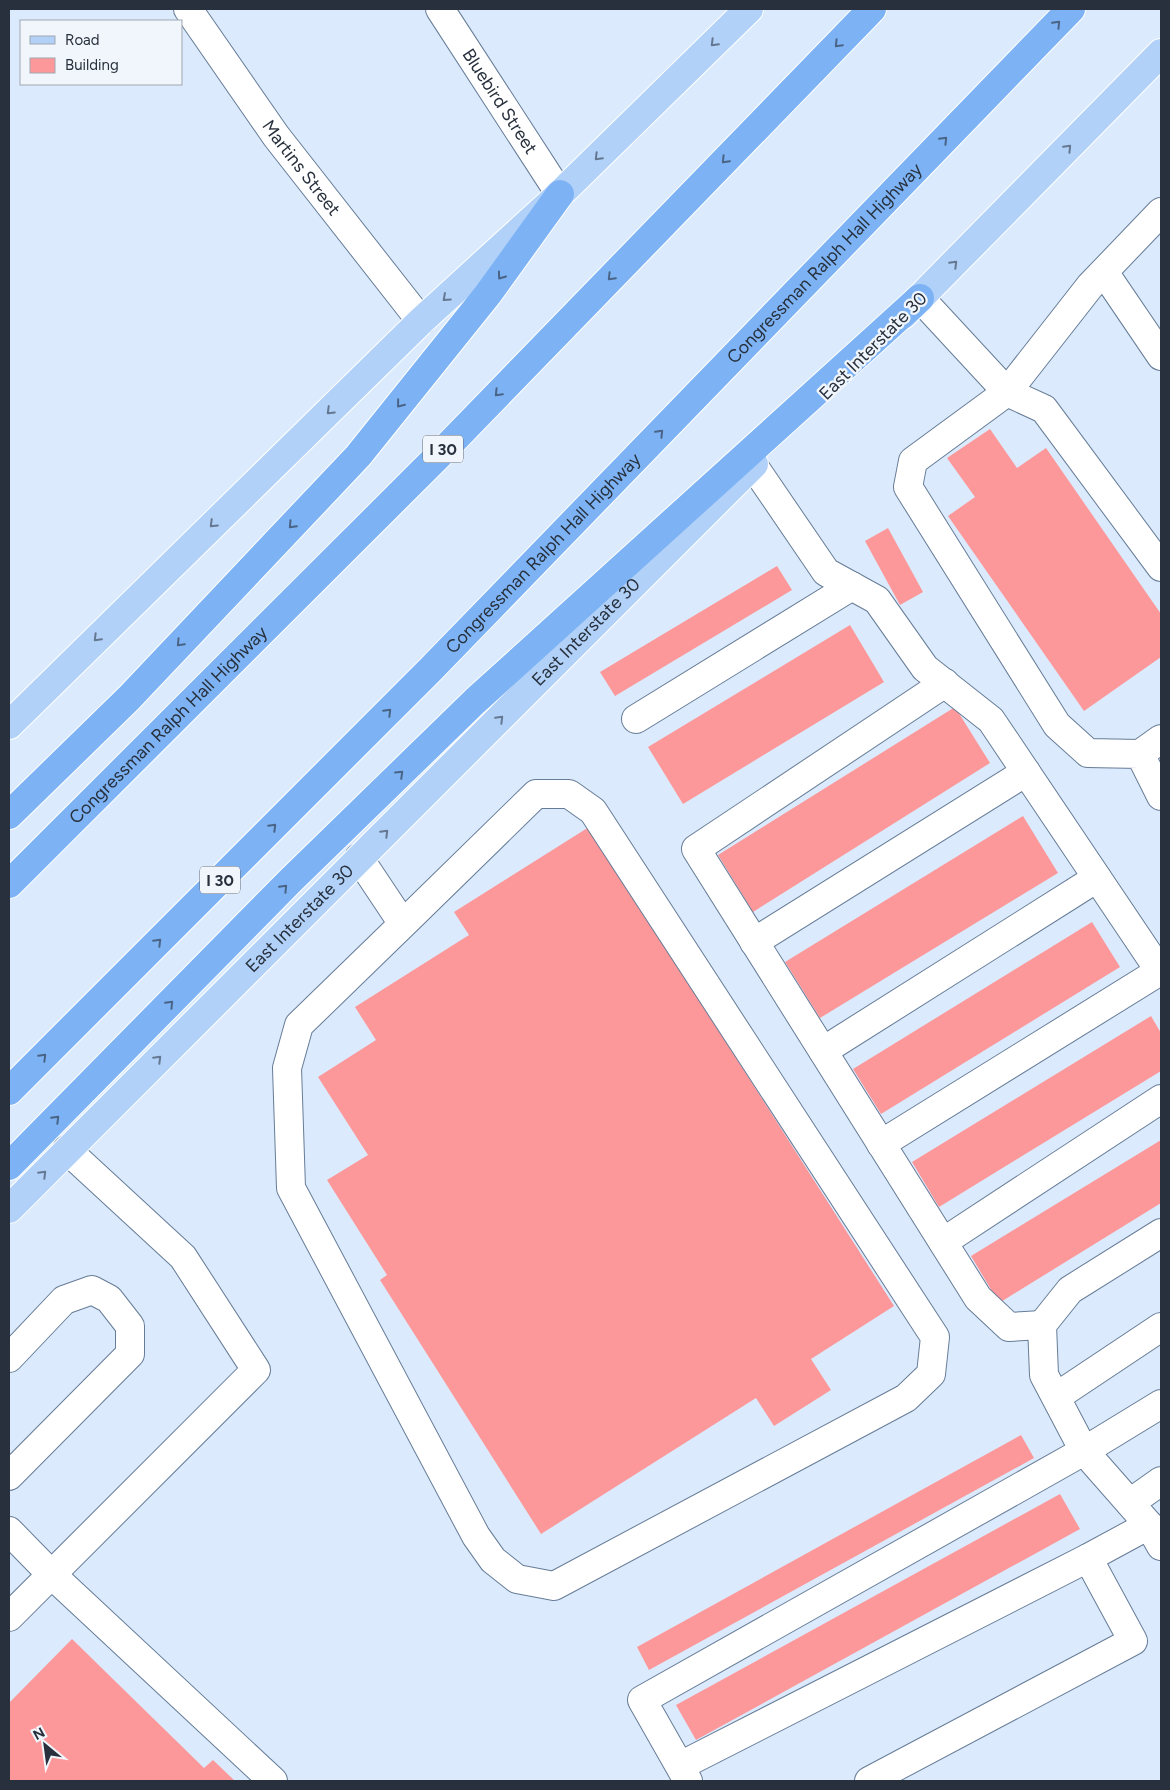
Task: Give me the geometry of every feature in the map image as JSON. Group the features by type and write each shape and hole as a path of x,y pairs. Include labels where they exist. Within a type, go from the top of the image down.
{"highway":[{"name":"Congressman Ralph Hall Highway","path":"9,884 438,456 872,9"},
{"name":"Congressman Ralph Hall Highway","path":"9,1091 431,669 1071,9"},
{"path":"9,815 129,698 358,456 488,294 560,194"},
{"path":"9,1166 297,874 475,702 920,298"}],"main road":[{"path":"9,725 421,321 560,194 749,9"},
{"name":"East Interstate 30","path":"9,1209 754,465 1161,53"}],"street":[{"name":"Martins Street","path":"188,9 276,136 421,321"},
{"name":"Bluebird Street","path":"440,9 560,194"},
{"path":"1161,212 1090,286 1007,392 913,461 908,487 1057,724 1088,753 1151,747 1161,796"},
{"path":"1104,272 1161,356"},
{"path":"920,298 1007,392 1044,408 1161,567"},
{"path":"754,465 826,572 878,600 925,668 992,720 1161,972 881,1144"},
{"path":"636,719 852,586"},
{"path":"944,683 696,849 978,1298 1009,1327 1042,1325"},
{"path":"754,942 1026,772"},
{"path":"536,794 569,794 593,811 935,1337 931,1374 906,1398 554,1586 517,1579 493,1560 476,1536 291,1188 287,1068 299,1025 403,924 536,794"},
{"path":"360,858 403,924"},
{"path":"823,1051 1097,878"},
{"path":"943,1242 1161,1099"},
{"path":"9,1617 256,1370 183,1257 67,1150"},
{"path":"1161,1233 1070,1290 1042,1325 1044,1374 1084,1451 1130,1503 1155,1535 1088,1558 684,1774 642,1700 1084,1451 1161,1404"},
{"path":"9,1358 64,1300 92,1290 109,1299 130,1326 130,1354 9,1476"},
{"path":"1056,1397 1161,1327"},
{"path":"1130,1503 1161,1482"},
{"path":"9,1531 51,1574 272,1781"},
{"path":"869,1781 1133,1641 1088,1558"}],"building":[{"path":"990,429 1017,468 1046,448 1161,614 1161,657 1084,711 948,516 975,497 947,458"},
{"path":"888,528 923,592 900,605 865,541"},
{"path":"777,566 792,590 615,696 600,672"},
{"path":"850,625 884,682 683,804 648,747"},
{"path":"955,707 990,763 753,912 718,855"},
{"path":"1023,816 1058,873 820,1018 785,962"},
{"path":"589,827 894,1306 811,1359 831,1390 774,1426 756,1398 541,1534 380,1280 387,1275 327,1180 368,1155 318,1077 376,1040 355,1007 469,935 454,912"},
{"path":"1092,922 1120,967 881,1114 853,1069"},
{"path":"1151,1016 1161,1033 1161,1071 939,1207 912,1162"},
{"path":"1161,1140 1161,1203 999,1303 971,1256"},
{"path":"1021,1435 1034,1458 649,1670 637,1647"},
{"path":"1060,1494 1080,1529 696,1740 676,1705"},
{"path":"72,1639 204,1768 213,1760 235,1781 9,1781 9,1703"}]}
